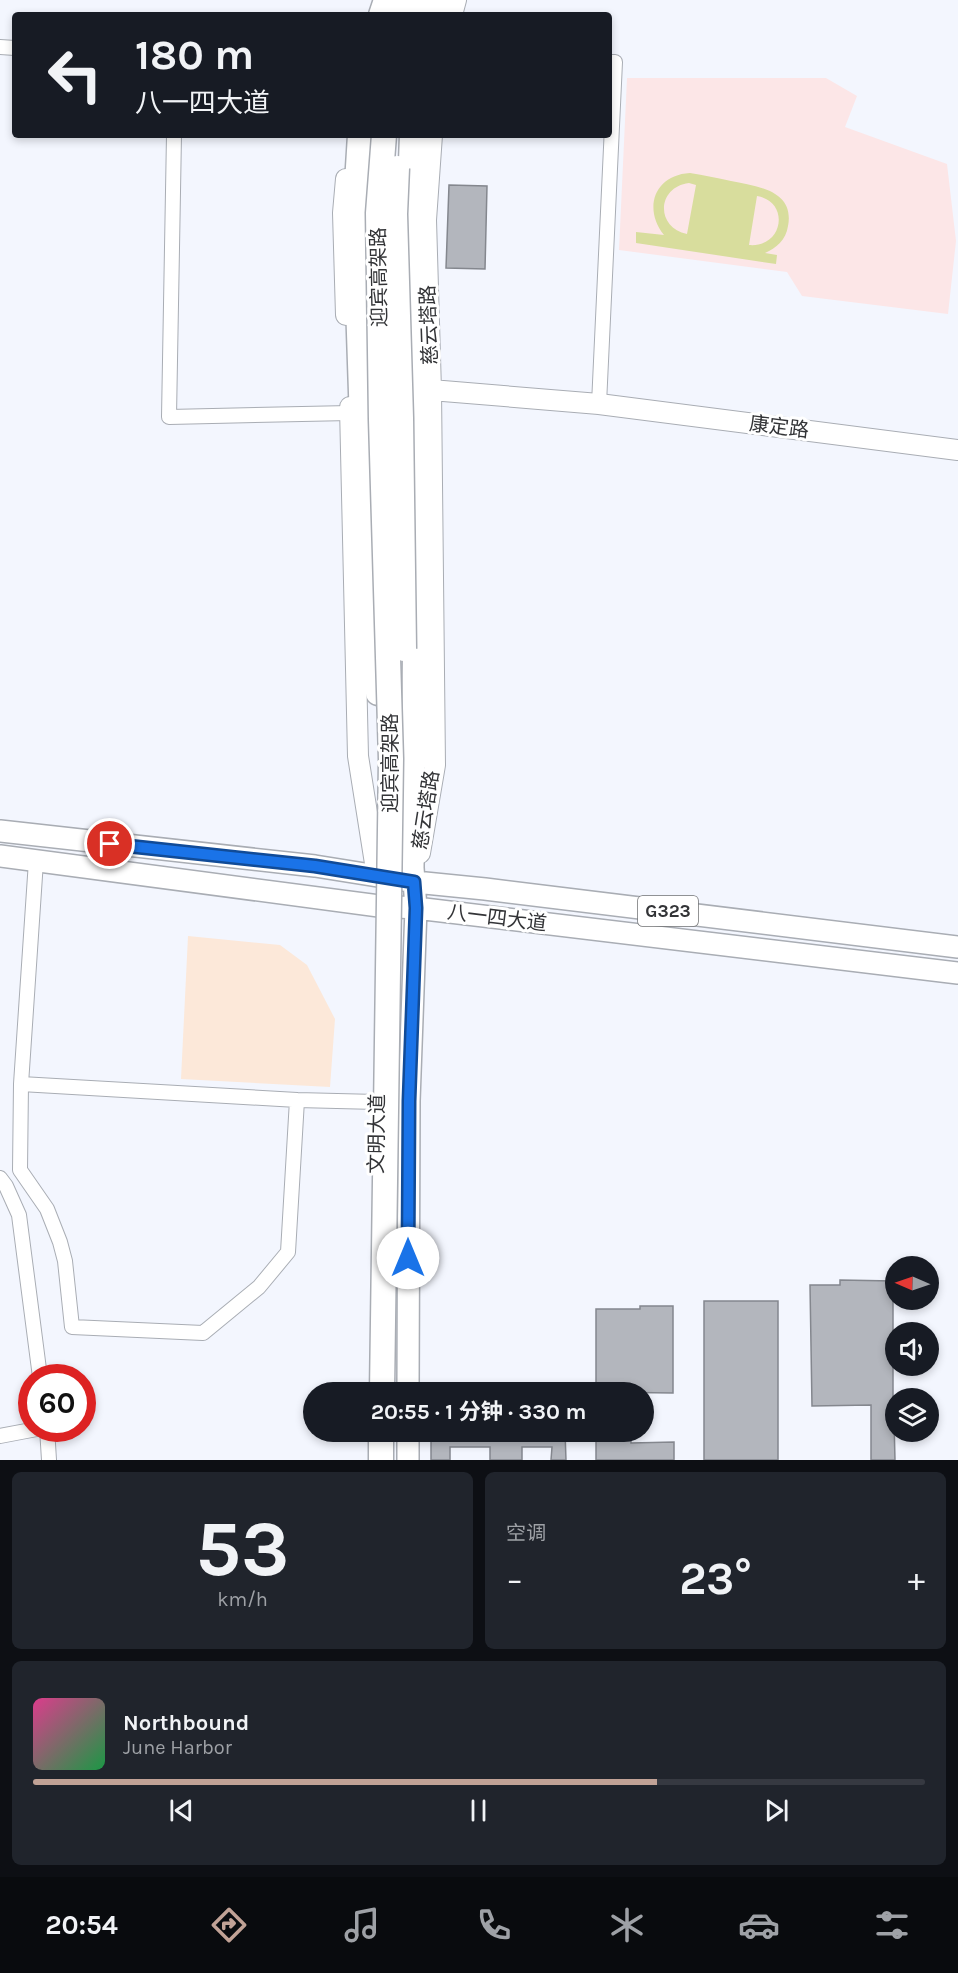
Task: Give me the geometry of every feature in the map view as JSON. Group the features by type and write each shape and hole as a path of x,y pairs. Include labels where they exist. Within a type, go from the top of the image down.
{"highway":[{"path":"360,138 355,215 362,422 382,758"},
{"name":"迎宾高架路","path":"382,1382 391,759 381,420 378,213 384,138"},
{"name":"迎宾高架路","path":"397,1382 398,1101 405,758 401,418 395,213 399,138"},
{"path":"411,138 409,215 417,417 414,762"},
{"path":"381,1442 381,1460"},
{"path":"396,1460 397,1442"}],"main road":[{"name":"慈云塔路","path":"368,138 363,214 382,758 381,843 377,876"},
{"name":"慈云塔路","path":"414,762 414,882"},
{"name":"八一四大道","path":"0,831 315,866 414,882 958,947"},
{"name":"八一四大道","path":"0,856 379,906 416,908 958,973"},
{"name":"文明大道","path":"373,1382 378,1102 379,906 377,876"},
{"name":"文明大道","path":"408,1382 409,1101 416,908 414,882"},
{"path":"372,1460 373,1442"},
{"path":"408,1442 408,1460"}],"street":[{"path":"612,62 615,62 612,126"},
{"path":"174,138 169,417 350,413"},
{"path":"352,138 343,213 358,756 377,876"},
{"name":"慈云塔路","path":"414,882 435,765 431,390 426,220 432,138"},
{"path":"599,404 611,138"},
{"name":"康定路","path":"431,390 599,404 958,450"},
{"path":"36,861 21,1084 20,1170 47,1209 60,1242 65,1261 72,1327 203,1333 258,1287 288,1252 297,1100"},
{"path":"21,1084 297,1100 378,1102"},
{"path":"0,1178 19,1215 38,1364"},
{"path":"0,1436 18,1433"},
{"path":"47,1442 49,1460"}],"shaded area":[{"path":"627,78 826,78 857,96 845,127 947,164 956,241 948,314 802,296 787,272 619,250"},
{"path":"188,936 280,945 307,965 335,1019 330,1087 181,1079"}],"green space":[{"path":"690,173 751,185 780,197 786,204 789,214 787,231 780,243 765,253 777,255 776,264 636,243 636,232 664,235 654,215 656,195 660,187 678,175","holes":["689,183 696,185 687,234 669,224 664,207 671,192 678,186","757,196 768,200 775,206 778,223 776,232 770,239 761,244 749,245"]}],"building":[{"path":"449,185 487,186 485,269 446,268"},
{"path":"840,1280 885,1281 885,1310 893,1310 893,1322 885,1322 885,1376 893,1376 893,1388 885,1388 885,1442 895,1442 895,1460 871,1460 871,1405 812,1406 810,1285 840,1285"},
{"path":"704,1301 778,1301 778,1460 704,1460"},
{"path":"640,1306 673,1306 673,1393 654,1393 654,1382 596,1382 596,1309 640,1309"},
{"path":"431,1442 565,1442 566,1460 551,1460 552,1447 522,1447 522,1460 490,1460 490,1447 450,1447 450,1460 431,1460"},
{"path":"596,1442 674,1442 674,1460 596,1460"}],"route":[{"path":"110,844 315,866 414,882 416,908 409,1101 408,1258"}]}
